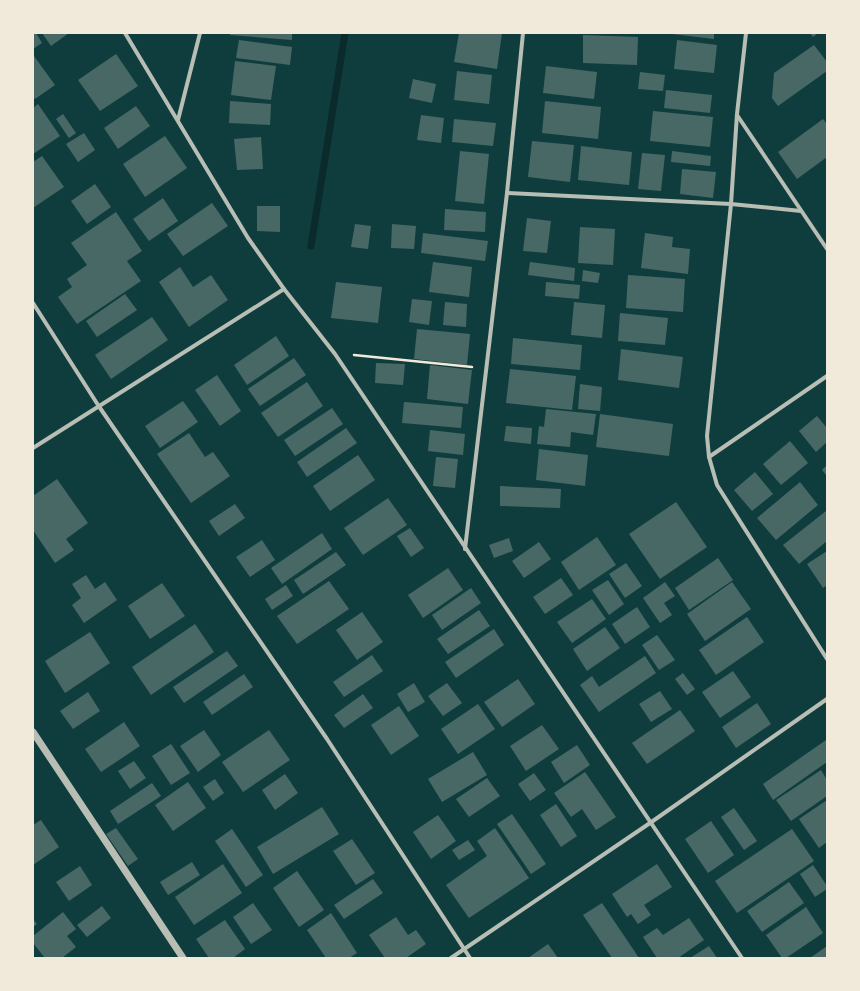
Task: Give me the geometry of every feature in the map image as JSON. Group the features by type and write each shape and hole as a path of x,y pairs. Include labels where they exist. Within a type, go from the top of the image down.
{"street":[{"path":"126,33 248,238 284,289 335,354 742,958"},
{"path":"178,120 200,33"},
{"path":"465,549 508,193 523,33"},
{"path":"746,33 737,114 731,204 707,436 709,457 717,485 827,659"},
{"path":"737,114 827,249"},
{"path":"508,193 731,204 801,211"},
{"path":"33,448 98,405 284,289"},
{"path":"33,303 98,405 327,739 470,958"},
{"path":"709,457 827,376"},
{"path":"451,958 650,823 827,699"},
{"path":"33,732 183,958"}],"path":[{"path":"335,354 486,368"}],"building":[{"path":"33,33 36,33 42,43 33,49"},
{"path":"42,33 69,33 51,46"},
{"path":"230,33 292,33 292,40 230,35"},
{"path":"459,33 502,33 497,69 454,62"},
{"path":"664,33 714,33 714,39"},
{"path":"810,33 818,33 813,37"},
{"path":"583,35 638,37 637,65 583,63"},
{"path":"239,40 292,47 290,65 236,58"},
{"path":"677,40 717,45 714,73 674,69"},
{"path":"814,45 827,62 827,71 778,106 772,98 774,73"},
{"path":"116,54 138,86 100,111 78,80"},
{"path":"33,56 55,85 35,99 33,97"},
{"path":"235,61 276,66 271,100 231,95"},
{"path":"546,66 597,72 594,99 543,93"},
{"path":"457,71 492,75 489,104 454,100"},
{"path":"640,72 665,75 663,91 638,89"},
{"path":"413,79 436,84 432,103 409,98"},
{"path":"666,90 712,95 710,113 664,108"},
{"path":"230,101 271,104 270,125 229,123"},
{"path":"545,101 601,107 598,139 542,133"},
{"path":"38,104 60,136 33,154 33,108"},
{"path":"136,106 150,126 118,149 104,128"},
{"path":"653,111 713,117 710,147 650,141"},
{"path":"63,114 76,133 69,138 56,119"},
{"path":"421,115 444,118 441,143 417,140"},
{"path":"454,119 496,123 493,146 452,142"},
{"path":"823,119 827,124 827,157 797,179 778,152"},
{"path":"84,133 95,150 78,162 66,144"},
{"path":"165,136 187,168 145,197 123,164"},
{"path":"261,137 263,169 237,170 234,139"},
{"path":"532,141 574,145 570,182 528,177"},
{"path":"581,146 632,152 629,185 578,180"},
{"path":"460,151 489,154 484,204 455,201"},
{"path":"672,151 711,156 710,166 671,162"},
{"path":"642,153 665,155 661,191 638,189"},
{"path":"42,156 64,187 33,208 33,162"},
{"path":"682,169 716,172 713,198 680,194"},
{"path":"95,184 111,207 87,224 71,201"},
{"path":"163,198 178,221 149,241 133,219"},
{"path":"212,203 228,226 183,256 167,234"},
{"path":"257,206 280,206 280,232 257,231"},
{"path":"445,209 486,212 485,232 444,230"},
{"path":"116,212 142,251 127,261 141,281 77,324 58,297 72,287 67,279 87,265 71,243"},
{"path":"527,218 551,221 547,253 523,251"},
{"path":"355,224 371,226 368,249 351,247"},
{"path":"392,224 416,226 414,249 391,248"},
{"path":"580,227 615,229 613,265 578,263"},
{"path":"423,233 488,241 485,261 421,253"},
{"path":"645,233 673,237 672,247 690,249 688,274 641,268"},
{"path":"433,262 472,267 469,297 429,292"},
{"path":"530,262 575,268 574,281 528,275"},
{"path":"180,267 193,287 211,275 228,300 189,327 159,282"},
{"path":"583,270 600,273 598,283 582,281"},
{"path":"628,275 685,279 683,312 626,308"},
{"path":"336,282 382,287 378,323 331,318"},
{"path":"546,282 580,285 579,299 545,296"},
{"path":"125,294 137,310 97,337 86,321"},
{"path":"412,299 432,301 429,325 409,322"},
{"path":"445,302 467,304 466,327 443,325"},
{"path":"574,302 605,305 602,338 571,335"},
{"path":"620,313 668,318 665,345 618,341"},
{"path":"152,317 168,340 111,379 95,355"},
{"path":"417,329 470,334 467,365 414,359"},
{"path":"276,336 289,356 247,385 234,365"},
{"path":"513,338 582,345 580,370 511,364"},
{"path":"621,349 683,357 679,388 618,380"},
{"path":"294,358 306,375 260,406 248,389"},
{"path":"376,363 405,364 403,385 375,383"},
{"path":"430,365 472,370 468,404 427,399"},
{"path":"510,369 576,376 572,410 506,403"},
{"path":"217,375 241,411 220,426 195,390"},
{"path":"307,382 323,406 278,437 261,413"},
{"path":"580,384 602,387 600,411 578,409"},
{"path":"183,401 198,422 160,448 145,426"},
{"path":"404,402 463,407 461,428 402,423"},
{"path":"332,408 343,424 295,456 284,440"},
{"path":"546,409 596,414 593,435 571,432 570,447 537,444 539,426 544,427"},
{"path":"600,414 673,424 669,456 596,447"},
{"path":"817,416 827,428 827,442 816,452 799,431"},
{"path":"506,426 532,428 531,444 504,441"},
{"path":"346,428 357,443 307,477 297,462"},
{"path":"430,430 465,434 463,455 428,451"},
{"path":"189,433 205,457 213,452 230,476 191,503 157,454"},
{"path":"790,441 808,463 781,485 763,464"},
{"path":"539,449 588,455 585,486 536,480"},
{"path":"358,455 375,480 330,511 313,486"},
{"path":"436,457 458,459 455,488 433,486"},
{"path":"827,465 827,476 822,470"},
{"path":"755,472 773,494 752,511 734,490"},
{"path":"57,479 88,523 66,539 74,550 55,563 33,530 33,496"},
{"path":"800,482 818,505 776,540 757,518"},
{"path":"500,486 561,489 560,508 500,506"},
{"path":"388,498 407,525 363,555 344,528"},
{"path":"676,502 707,547 660,579 629,534"},
{"path":"235,504 245,518 219,536 209,521"},
{"path":"826,511 827,541 799,564 783,545"},
{"path":"410,528 424,548 411,557 397,536"},
{"path":"322,533 332,549 282,584 271,568"},
{"path":"597,537 616,565 579,590 561,562"},
{"path":"509,538 513,551 494,558 489,545"},
{"path":"262,540 275,560 250,577 236,557"},
{"path":"539,542 551,559 524,578 512,561"},
{"path":"827,551 827,585 823,588 807,564"},
{"path":"336,552 346,565 303,594 294,580"},
{"path":"718,558 733,580 689,610 675,588"},
{"path":"626,563 642,586 625,598 609,574"},
{"path":"448,568 463,590 423,618 408,595"},
{"path":"86,575 95,589 105,582 117,600 84,623 72,605 81,598 72,584"},
{"path":"561,578 573,595 545,614 533,597"},
{"path":"608,580 624,604 609,615 592,590"},
{"path":"329,581 349,609 297,644 277,616"},
{"path":"665,582 675,596 664,603 672,615 660,623 643,598"},
{"path":"732,582 751,609 705,641 687,614"},
{"path":"162,583 185,616 150,639 128,606"},
{"path":"286,585 293,596 272,610 265,599"},
{"path":"471,588 481,603 442,630 432,615"},
{"path":"592,599 606,619 572,643 557,622"},
{"path":"637,607 650,627 625,644 612,624"},
{"path":"479,610 490,626 448,654 437,639"},
{"path":"362,612 383,642 357,660 336,630"},
{"path":"747,617 764,642 716,675 699,650"},
{"path":"195,624 214,652 151,695 132,667"},
{"path":"605,627 620,648 587,671 573,649"},
{"path":"494,629 504,645 456,678 445,662"},
{"path":"90,632 110,663 65,693 45,661"},
{"path":"657,635 675,660 659,670 642,645"},
{"path":"227,651 238,666 184,703 173,687"},
{"path":"372,655 383,671 344,697 333,682"},
{"path":"645,656 656,673 599,712 580,685 592,676 599,687"},
{"path":"733,671 751,697 720,718 702,692"},
{"path":"683,673 695,689 687,695 675,679"},
{"path":"244,674 253,687 212,715 203,702"},
{"path":"518,679 535,704 502,727 484,702"},
{"path":"414,683 425,702 408,712 397,694"},
{"path":"447,683 462,703 443,716 428,696"},
{"path":"660,691 672,709 651,722 639,704"},
{"path":"88,692 100,711 73,729 60,711"},
{"path":"363,694 373,708 344,728 334,715"},
{"path":"757,703 771,724 736,748 722,727"},
{"path":"478,704 495,729 458,754 441,729"},
{"path":"399,706 419,736 391,755 371,725"},
{"path":"680,710 695,731 647,764 632,743"},
{"path":"124,722 140,746 101,772 85,749"},
{"path":"542,725 559,749 526,771 510,746"},
{"path":"204,730 221,755 198,772 180,746"},
{"path":"269,730 290,760 243,792 222,762"},
{"path":"826,740 827,762 773,800 763,784"},
{"path":"171,744 190,773 171,785 152,756"},
{"path":"577,745 590,765 564,783 551,762"},
{"path":"473,752 487,775 442,802 428,779"},
{"path":"134,761 146,778 130,789 118,771"},
{"path":"821,770 827,780 827,796 791,821 776,800"},
{"path":"585,772 616,817 596,830 582,809 571,817 554,793"},
{"path":"534,773 546,790 530,801 518,784"},
{"path":"285,774 298,793 275,810 262,790"},
{"path":"487,778 500,796 469,817 456,799"},
{"path":"215,779 224,793 213,801 203,787"},
{"path":"188,782 206,808 173,831 155,805"},
{"path":"152,783 161,796 118,824 110,811"},
{"path":"827,800 827,842 819,848 799,819"},
{"path":"556,804 577,836 561,847 540,815"},
{"path":"322,807 339,834 273,874 257,847"},
{"path":"734,808 757,841 744,850 721,817"},
{"path":"512,814 546,864 531,874 497,824"},
{"path":"438,815 456,841 431,859 413,832"},
{"path":"41,820 59,847 33,865 33,825"},
{"path":"711,821 734,855 708,873 685,839"},
{"path":"116,828 138,859 128,866 106,834"},
{"path":"495,828 529,878 469,918 446,885 487,856 477,841"},
{"path":"232,829 263,875 246,887 215,841"},
{"path":"792,829 814,861 737,913 715,881"},
{"path":"352,839 375,873 356,885 333,851"},
{"path":"468,840 475,850 459,860 452,850"},
{"path":"192,862 200,875 168,895 160,882"},
{"path":"223,864 242,893 194,925 175,897"},
{"path":"657,864 672,887 644,905 651,915 638,924 631,914 627,917 612,894"},
{"path":"813,865 827,886 827,889 815,897 800,874"},
{"path":"80,866 92,885 69,901 56,882"},
{"path":"297,871 324,910 299,927 273,888"},
{"path":"373,879 383,893 344,919 334,905"},
{"path":"789,882 804,903 762,932 747,911"},
{"path":"253,903 272,930 251,944 233,917"},
{"path":"602,903 639,958 612,958 583,915"},
{"path":"102,906 111,918 87,937 77,925"},
{"path":"806,907 823,933 786,958 782,958 766,935"},
{"path":"63,912 76,929 67,936 76,947 62,958 45,958 33,943 33,936"},
{"path":"331,913 357,953 349,958 326,958 307,930"},
{"path":"396,917 408,935 416,930 426,944 406,958 385,958 369,935"},
{"path":"689,918 704,940 678,958 657,958 643,937 657,928 663,935"},
{"path":"33,919 37,924 33,927"},
{"path":"225,920 245,949 233,958 209,958 196,939"},
{"path":"548,944 558,958 528,958"},
{"path":"709,946 717,958 690,958"},
{"path":"827,946 827,958 810,958"}],"waterway":[{"path":"311,246 345,33"}]}
